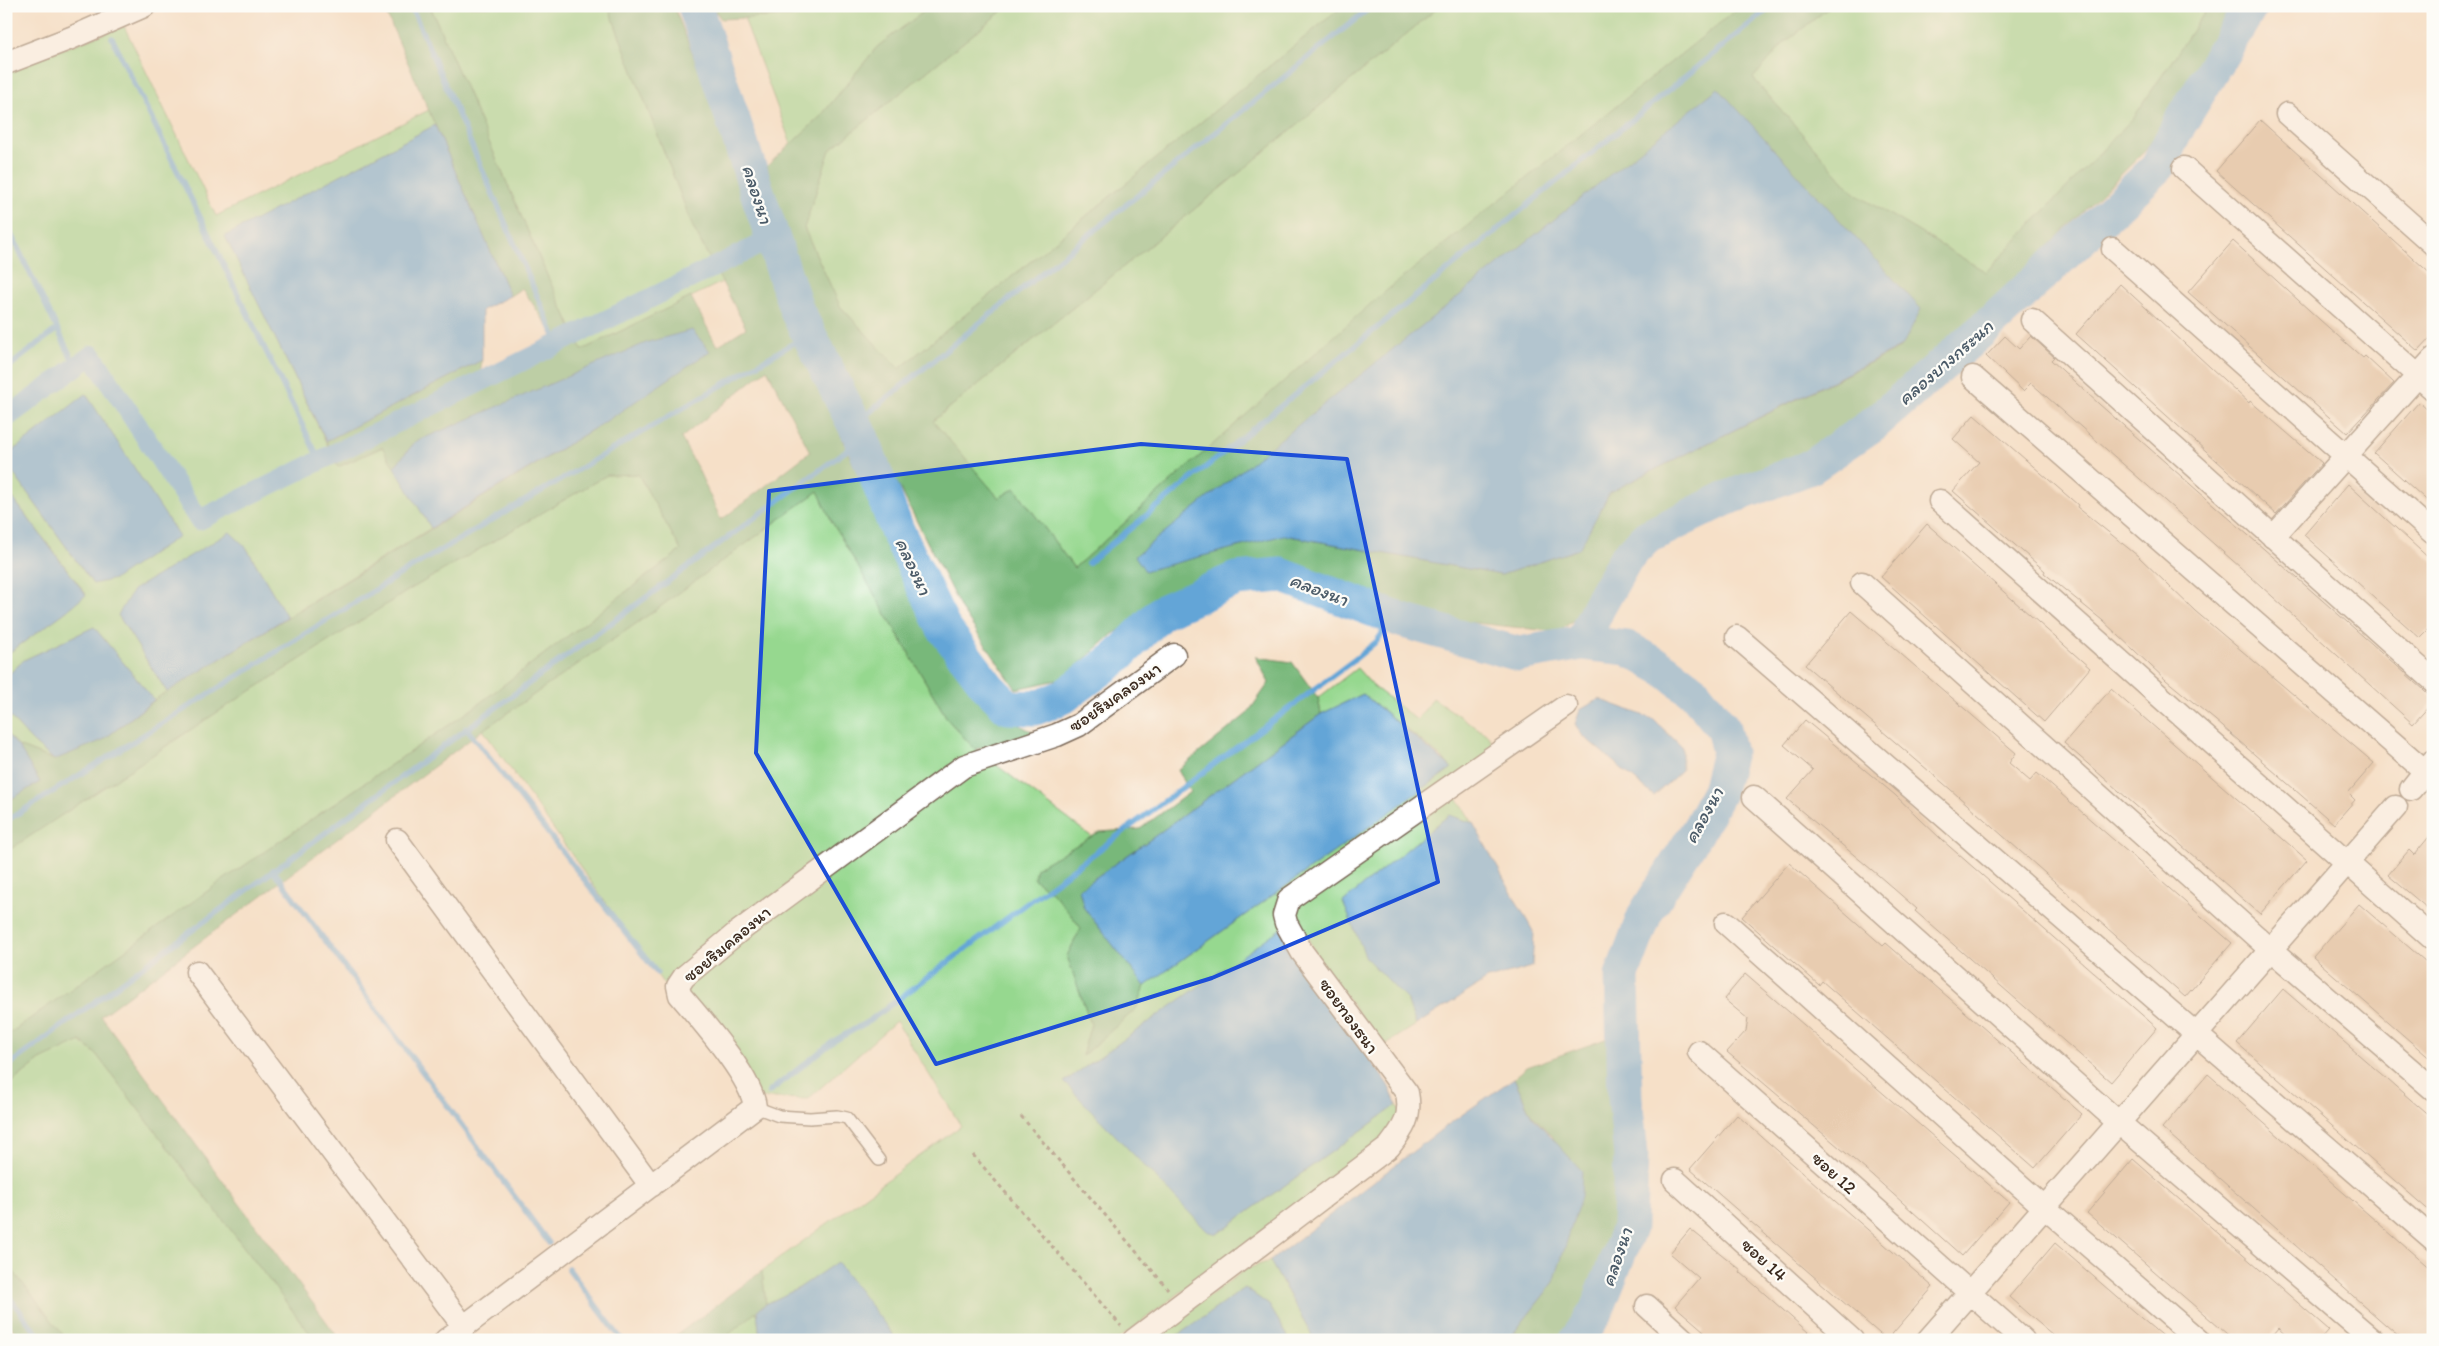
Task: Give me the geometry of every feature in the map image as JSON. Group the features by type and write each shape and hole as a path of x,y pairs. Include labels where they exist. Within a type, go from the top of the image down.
{"street":[{"path":"6,63 71,38 144,6"},
{"path":"2287,114 2433,244"},
{"path":"2184,168 2425,382"},
{"path":"2113,249 2433,533"},
{"path":"2032,320 2433,680"},
{"path":"2273,537 2344,455 2425,382 2433,358"},
{"path":"1973,377 2430,770 2411,789"},
{"path":"1940,501 2345,863 2433,939"},
{"path":"1862,583 2270,949 2433,1089"},
{"path":"1737,637 2433,1239"},
{"name":"ซอยริมคลองนา","path":"755,1107 752,1095 740,1073 680,995 678,986 684,977 738,932 964,766 1057,735 1079,725 1174,655"},
{"name":"ซอยทองธนา","path":"1130,1336 1182,1305 1389,1147 1400,1132 1410,1109 1407,1093 1294,938 1284,915 1288,899 1566,706"},
{"path":"1754,797 2118,1122 2373,1340"},
{"path":"1928,1340 2396,807"},
{"path":"397,840 651,1186"},
{"path":"1726,923 2044,1207 2198,1340"},
{"path":"197,972 455,1333 755,1107"},
{"name":"ซอย 12","path":"1699,1052 2023,1340"},
{"name":"ซอย 14","path":"1675,1180 1852,1340"},
{"path":"1647,1306 1684,1340"}],"lane":[{"path":"755,1107 779,1116 810,1118 837,1116 847,1118 880,1160"}],"path":[{"path":"1021,1116 1182,1305"},
{"path":"973,1155 1130,1336"}],"highlighted area":[{"path":"1141,444 1347,459 1438,882 1212,978 936,1064 756,753 769,491"}],"green space":[{"path":"383,6 430,6 546,273 582,350 691,297 717,346 746,328 693,227 608,6 674,6 847,451 944,651 983,700 1010,720 1033,732 1008,744 975,749 948,720 832,522 818,491 657,609 483,730 101,1016 340,1340 315,1340 96,1054 81,1041 40,1060 6,1087 6,1036 216,885 468,712 681,550 638,474 607,475 409,590 216,713 6,852 6,802 40,782 18,746 54,760 103,740 160,696 608,420 415,442 394,467 382,447 338,467 326,441 482,360 480,376 555,337 522,288 510,296","holes":["767,369 810,452 721,520 698,469 681,438"]},
{"path":"430,6 608,6 693,227 722,282 582,350 546,273"},
{"path":"712,6 831,6 812,15 721,19"},
{"path":"831,6 931,6 877,47 820,117 791,144 744,18 812,15"},
{"path":"931,6 1008,6 830,150 804,228 840,306 899,369 1343,6 1440,6 1239,173 933,421 999,498 1015,488 1074,568 1376,299 1741,6 1831,6 1784,43 1753,78 1855,194 1986,272 2134,117 2209,6 2239,6 2145,151 1986,307 1848,431 1704,503 1633,533 1583,612 1559,632 1448,620 1296,573 1205,580 1113,634 1062,679 1016,689 961,609 797,284 767,166 820,117 877,47","holes":["1902,347 1610,492 1578,549 1501,575 1284,535"]},
{"path":"1008,6 1343,6 899,369 840,306 804,228 830,150"},
{"path":"1440,6 1741,6 1377,299 1074,568 1015,488 999,498 932,422 1239,173"},
{"path":"1831,6 2209,6 2134,117 1986,272 1855,194 1753,78 1784,43"},
{"path":"124,26 216,216 429,110 435,125 226,236 338,467 383,447 431,528 287,617 246,547 118,615 167,692 154,700 94,627 24,660 6,677 6,655 64,613 86,594 6,489 6,463 93,584 86,395 6,456 6,70"},
{"path":"638,474 681,550 468,712 216,885 6,1036 6,852 216,713 409,590 607,475"},
{"path":"819,490 832,522 948,720 975,749 1092,837 1036,868 1034,878 1055,895 1081,928 1067,956 1091,1024 1082,1056 1136,1009 1145,986 1452,768 1363,694 1321,714 1318,698 1357,668 1373,686 1417,720 1433,698 1489,736 1500,760 1454,793 1473,823 1449,815 1343,902 1367,958 1407,1000 1416,1025 1383,1046 1320,961 1297,918 1064,1082 1217,1234 1397,1105 1401,1113 1389,1136 1117,1340 889,1340 893,1337 837,1263 799,1288 766,1304 762,1271 961,1126 896,1021 808,1099 744,1097 483,730 657,609"},
{"path":"1256,657 1292,662 1318,698 1321,714 1151,839 1079,889 1084,908 1145,986 1136,1009 1082,1056 1091,1024 1067,956 1081,928 1055,895 1034,879 1036,868 1100,832 1140,829 1190,792 1178,770 1247,714 1269,683"},
{"path":"6,712 32,741 54,760 18,746 6,733"},
{"path":"1611,1037 1616,1096 1619,1232 1585,1306 1560,1340 1508,1340 1554,1282 1553,1137 1531,1114 1514,1078 1527,1067"},
{"path":"80,1041 96,1054 315,1340 67,1340 6,1262 6,1087 40,1060"},
{"path":"1270,1261 1315,1340 1290,1340 1269,1305 1245,1288 1171,1340 1149,1340 1246,1269"},
{"path":"6,1262 67,1340 21,1340 6,1320"},
{"path":"762,1271 766,1304 722,1340 670,1340"},
{"path":"757,1310 760,1340 722,1340"}],"water":[{"path":"1718,88 1921,309 1902,346 1610,492 1579,549 1501,575 1284,535 1145,571 1135,556"},
{"path":"435,125 510,296 482,310 482,360 326,441 225,236"},
{"path":"692,330 710,351 608,420 431,528 394,467 415,442 648,342"},
{"path":"86,394 179,536 115,579 93,584 6,463 6,456"},
{"path":"6,489 86,595 6,655"},
{"path":"230,532 246,547 287,617 167,692 118,615 133,590"},
{"path":"94,627 154,700 103,740 54,760 32,741 6,712 6,677 24,660"},
{"path":"1363,694 1452,768 1145,986 1084,908 1079,889 1151,839 1321,714"},
{"path":"1599,699 1653,719 1682,747 1682,770 1654,796 1582,735 1575,724 1580,710"},
{"path":"6,733 18,746 40,782 6,802"},
{"path":"1449,815 1473,823 1534,933 1532,967 1488,979 1416,1025 1407,1000 1366,958 1343,902"},
{"path":"1280,929 1388,1085 1397,1105 1217,1234 1207,1231 1064,1082"},
{"path":"1514,1078 1531,1115 1582,1171 1581,1197 1554,1282 1508,1340 1315,1340 1270,1261 1446,1126"},
{"path":"837,1262 894,1336 889,1340 760,1340 757,1310 799,1288"},
{"path":"1245,1288 1269,1305 1290,1340 1171,1340"}],"building":[{"path":"2260,120 2433,276 2433,335 2418,351 2216,171"},
{"path":"2233,241 2363,358 2365,356 2394,383 2347,433 2188,292"},
{"path":"2120,284 2249,403 2250,401 2322,463 2276,514 2076,334"},
{"path":"2005,336 2019,349 2031,336 2054,357 2051,360 2099,404 2405,673 2433,698 2433,702 2413,724 2240,567 2031,383 2023,391 1986,356"},
{"path":"2419,402 2433,415 2433,506 2374,453"},
{"path":"1974,415 2078,505 2077,507 2138,556 2195,611 2374,763 2348,793 2355,800 2334,824 2215,720 2166,680 2102,620 2044,573 2045,571 1953,491 1979,462 1953,439"},
{"path":"2348,484 2433,562 2433,625 2420,638 2304,535"},
{"path":"1927,524 2090,668 2044,722 1881,577"},
{"path":"1851,611 2016,753 2009,763 2030,781 2037,773 2232,943 2185,997 1950,789 1805,665"},
{"path":"2111,689 2307,860 2260,914 2064,743"},
{"path":"1805,720 1895,795 1942,840 2157,1028 2111,1082 1915,911 1917,909 1787,799 1813,770 1784,745"},
{"path":"2433,832 2433,913 2388,875 2409,850 2414,855"},
{"path":"1789,863 1883,946 1886,943 2082,1114 2035,1168 1822,981 1819,985 1742,917"},
{"path":"2359,904 2433,968 2433,1061 2313,957"},
{"path":"1745,974 2009,1202 1962,1256 1873,1176 1727,1052 1746,1031 1748,1019 1724,999"},
{"path":"2283,989 2433,1119 2433,1214 2237,1043"},
{"path":"2208,1074 2433,1271 2433,1340 2405,1340 2394,1332 2162,1128"},
{"path":"1737,1115 1933,1287 1887,1340 1690,1169"},
{"path":"2133,1159 2329,1330 2320,1340 2291,1340 2278,1328 2268,1340 2234,1340 2087,1213"},
{"path":"1690,1229 1741,1270 1740,1272 1817,1340 1697,1340 1704,1331 1675,1306 1699,1278 1670,1253"},
{"path":"2055,1243 2167,1340 2059,1340 2028,1314 2009,1297"}],"waterway":[{"path":"411,6 558,344"},
{"name":"คลองนา","path":"695,6 797,311 862,439 897,530 943,627 988,687 1008,707 1035,708 1063,697 1116,658 1162,612 1236,579 1281,575 1403,621 1519,654 1582,643 1627,648 1664,669 1694,692 1723,728 1729,752 1719,791 1701,825 1645,914 1622,975 1625,1097 1631,1154 1629,1228 1596,1312 1577,1340"},
{"path":"855,424 1372,6"},
{"path":"1088,563 1772,6"},
{"name":"คลองบางกระนก","path":"1582,643 1598,608 1626,558 1647,537 1725,499 1811,467 1875,423 1994,320 2157,168 2179,125 2251,6"},
{"path":"112,38 320,461"},
{"path":"6,224 76,367"},
{"path":"6,418 92,355 199,520 773,238"},
{"path":"6,369 57,329"},
{"path":"6,821 407,570 809,334"},
{"path":"6,1067 862,439"},
{"path":"769,1092 834,1041 869,1021 1354,660 1377,641 1393,617"},
{"path":"466,728 657,973"},
{"path":"273,870 549,1243"},
{"path":"568,1268 622,1340"},
{"path":"6,1293 42,1340"}]}
